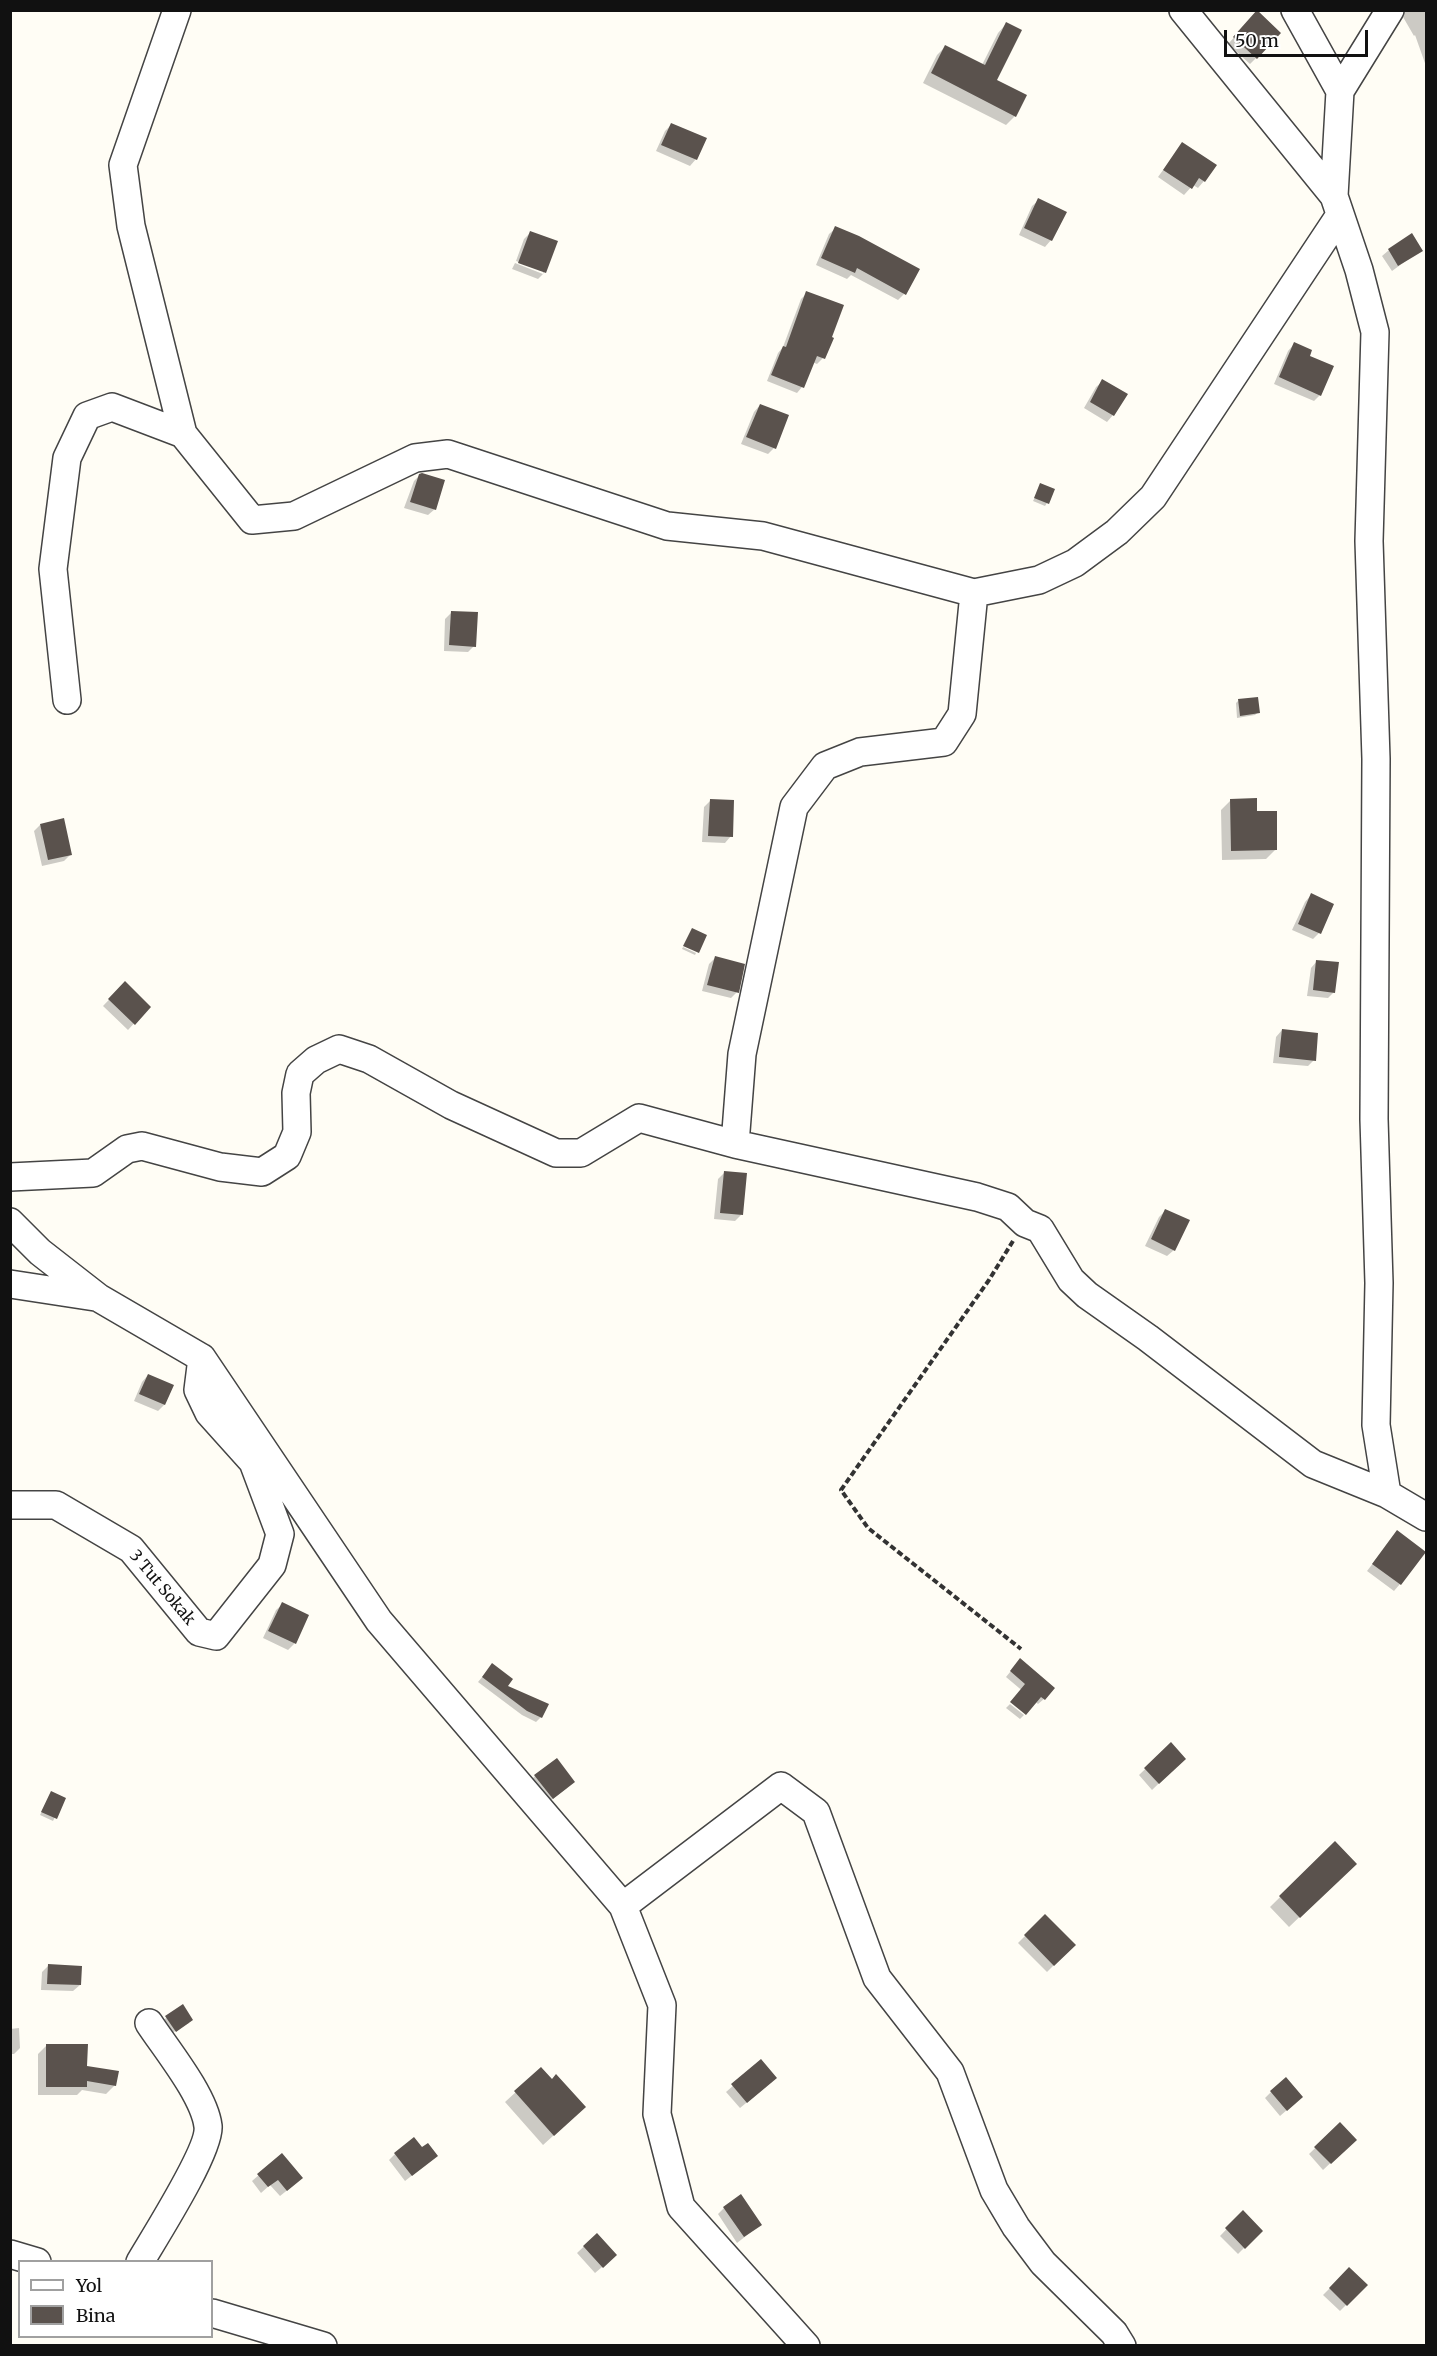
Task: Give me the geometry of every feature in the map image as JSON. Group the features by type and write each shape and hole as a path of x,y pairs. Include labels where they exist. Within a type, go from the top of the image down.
{"street":[{"path":"177,10 123,165 131,226 183,434 252,520 294,516 415,458 448,454 667,526 763,536 974,593 1039,580 1074,563 1117,532 1153,497 1337,206 1340,90 1390,10"},
{"path":"1183,10 1337,206 1359,270 1375,332 1370,541 1376,759 1374,1119 1379,1283 1376,1425 1387,1494"},
{"path":"1295,10 1340,90"},
{"path":"67,700 53,569 67,458 87,416 112,407 183,434"},
{"path":"735,1144 742,1054 794,807 825,766 860,752 944,742 962,714 974,593"},
{"path":"10,1176 93,1173 127,1149 142,1146 220,1167 262,1172 287,1155 297,1132 296,1093 300,1074 316,1060 339,1049 369,1059 451,1105 556,1153 581,1153 639,1118 735,1144 977,1197 1008,1207 1025,1223 1040,1229 1071,1280 1087,1295 1148,1338 1313,1464 1387,1494 1426,1516"},
{"path":"10,1222 40,1252 99,1298 202,1358 379,1621 623,1906 662,2005 657,2114 681,2207 807,2346"},
{"path":"10,1284 99,1298"},
{"name":"3 Tut Sokak","path":"10,1505 56,1505 131,1550 199,1632 216,1636 272,1565 280,1533 253,1462 209,1413 198,1390 202,1358"},
{"path":"623,1906 781,1786 816,1812 877,1978 950,2072 994,2190 1016,2227 1043,2263 1114,2333 1122,2346"},
{"path":"141,2260 194,2169 209,2128 198,2097 149,2023"},
{"path":"10,2254 30,2260"},
{"path":"213,2313 324,2346"}],"path":[{"path":"1021,1649 868,1528 841,1490 989,1280 1025,1223"}],"building":[{"path":"1257,10 1281,33 1257,59 1233,37"},
{"path":"1006,22 1022,30 997,80 1027,95 1016,117 931,73 945,45 985,65"},
{"path":"671,123 707,138 697,160 661,145"},
{"path":"1182,142 1217,165 1205,182 1199,178 1192,189 1163,170"},
{"path":"1038,198 1067,212 1052,241 1024,228"},
{"path":"835,226 859,236 920,269 906,295 857,268 855,273 821,258"},
{"path":"530,231 558,241 546,273 518,263"},
{"path":"1412,233 1423,251 1398,266 1388,249"},
{"path":"806,291 844,305 825,359 817,356 804,388 771,375 783,346 786,347"},
{"path":"1294,342 1312,350 1310,356 1334,366 1321,396 1279,377"},
{"path":"1102,379 1128,394 1114,416 1090,402"},
{"path":"760,404 789,415 776,449 746,437"},
{"path":"419,474 445,480 436,510 410,502"},
{"path":"1040,483 1055,489 1049,504 1034,498"},
{"path":"451,611 478,612 476,647 449,645"},
{"path":"1258,697 1260,713 1240,716 1238,699"},
{"path":"1257,798 1257,811 1277,811 1277,850 1231,851 1230,799"},
{"path":"710,799 734,800 733,837 708,836"},
{"path":"64,818 72,855 48,860 40,824"},
{"path":"1311,893 1334,904 1321,934 1298,924"},
{"path":"692,928 707,935 699,953 683,946"},
{"path":"715,956 745,964 739,993 707,985"},
{"path":"1316,960 1339,962 1335,993 1313,990"},
{"path":"125,981 151,1007 135,1025 108,999"},
{"path":"1282,1029 1318,1033 1316,1061 1279,1057"},
{"path":"724,1171 747,1173 743,1215 720,1213"},
{"path":"1165,1209 1190,1220 1175,1251 1151,1239"},
{"path":"148,1374 174,1385 165,1405 139,1394"},
{"path":"1397,1530 1426,1552 1401,1585 1372,1564"},
{"path":"282,1602 309,1615 296,1644 268,1631"},
{"path":"1020,1658 1055,1688 1045,1700 1041,1697 1026,1715 1010,1702 1025,1684 1010,1671"},
{"path":"492,1663 513,1679 508,1686 549,1704 542,1718 527,1711 482,1677"},
{"path":"1171,1742 1186,1759 1159,1784 1144,1768"},
{"path":"557,1758 575,1782 553,1799 534,1775"},
{"path":"51,1791 66,1798 57,1819 41,1812"},
{"path":"1335,1841 1357,1864 1300,1918 1279,1896"},
{"path":"1045,1914 1076,1945 1054,1966 1024,1935"},
{"path":"48,1964 82,1966 81,1985 47,1984"},
{"path":"183,2004 193,2020 176,2032 165,2016"},
{"path":"46,2044 88,2044 87,2066 119,2071 116,2086 87,2081 87,2087 46,2087"},
{"path":"761,2059 777,2078 747,2103 731,2084"},
{"path":"541,2067 552,2079 556,2074 586,2107 554,2136 514,2091"},
{"path":"1286,2077 1303,2097 1287,2111 1270,2091"},
{"path":"1340,2122 1357,2140 1331,2164 1314,2147"},
{"path":"414,2137 422,2147 428,2143 438,2156 412,2176 394,2153"},
{"path":"282,2153 303,2178 287,2191 278,2180 268,2187 257,2174"},
{"path":"741,2194 762,2225 744,2237 723,2207"},
{"path":"1243,2210 1263,2231 1245,2249 1225,2228"},
{"path":"597,2233 617,2255 603,2268 583,2246"},
{"path":"1349,2267 1368,2285 1347,2306 1329,2288"}]}
